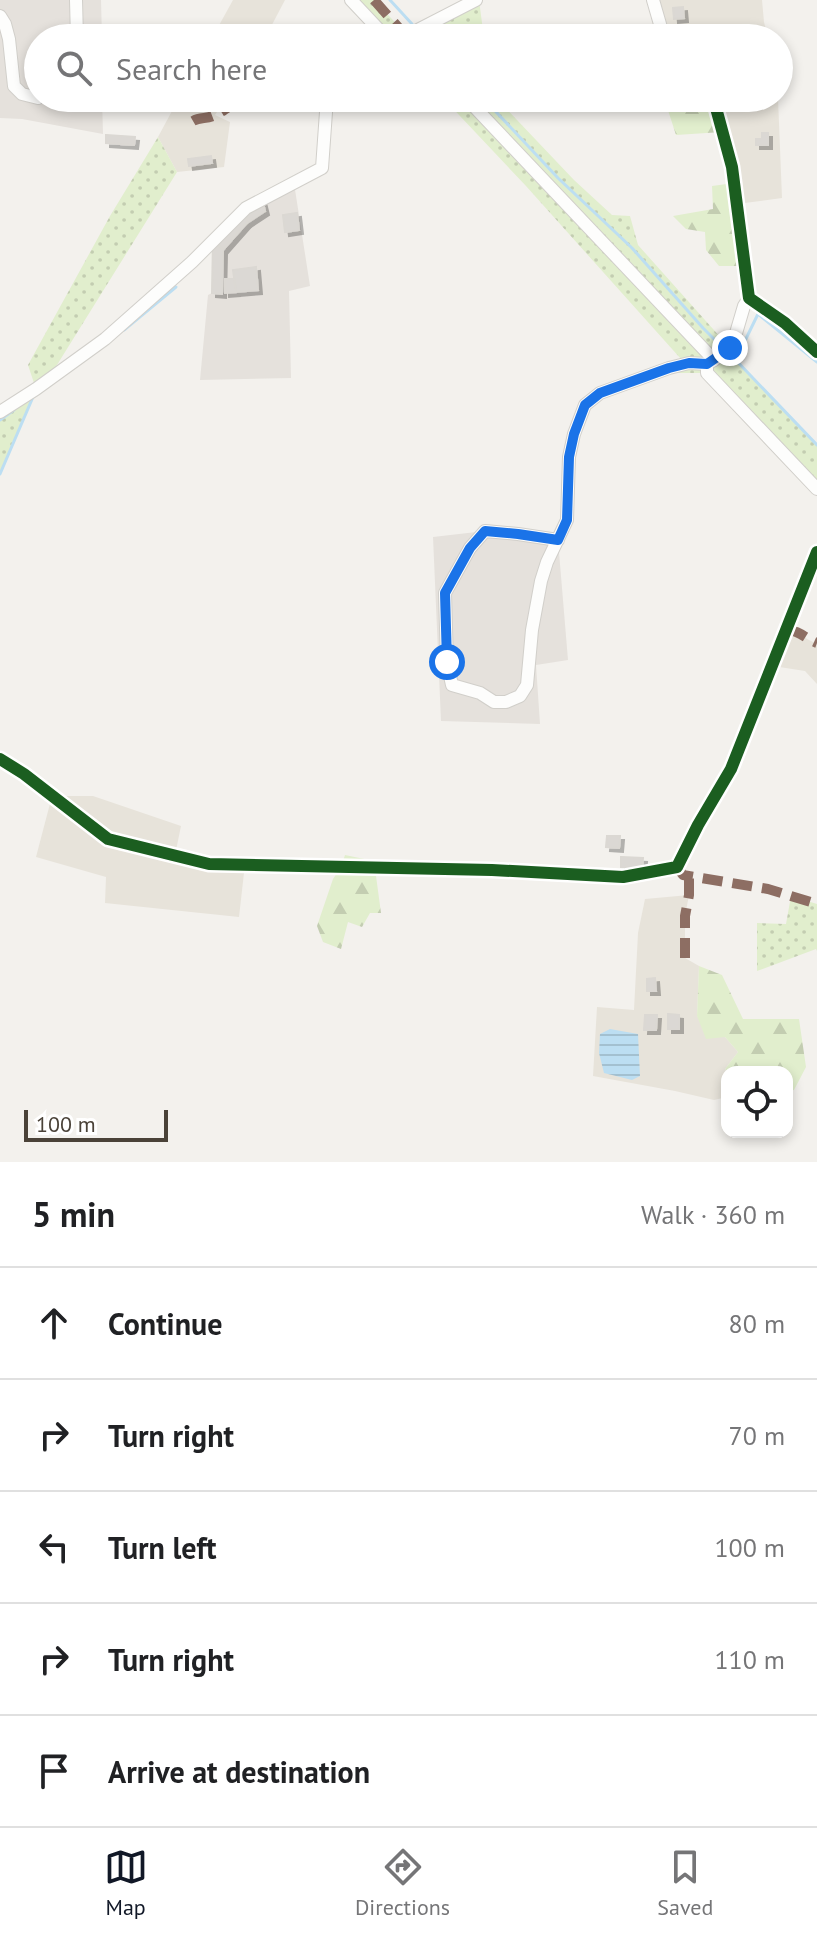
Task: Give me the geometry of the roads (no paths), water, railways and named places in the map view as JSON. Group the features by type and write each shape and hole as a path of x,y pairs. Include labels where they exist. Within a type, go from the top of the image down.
{"street":[{"path":"76,0 77,24"},
{"path":"351,0 374,24"},
{"path":"427,24 476,0"},
{"path":"653,0 660,24"},
{"path":"0,16 9,39 14,86 24,94"},
{"path":"0,412 105,339 192,262 246,208 322,168 326,112"},
{"path":"479,112 711,362"},
{"path":"717,112 732,167 749,298 730,348 711,362 707,373 817,489"},
{"path":"749,298 785,323 817,352"},
{"path":"558,540 485,531 470,548 445,593 447,662 452,685 480,693 494,702 506,702 520,696 527,685 541,581 567,520 569,457 585,405 600,393 669,368 711,362"},
{"path":"0,759 108,839 209,864 492,870 623,877 677,867 731,769 817,552"}],"water":[{"path":"610,1029 638,1034 640,1076 632,1080 604,1073 599,1053 600,1034"}],"waterway":[{"path":"390,0 412,24"},
{"path":"496,112 558,178 632,248 723,348"},
{"path":"124,330 176,287"},
{"path":"817,362 758,314 740,351 730,354 817,445"},
{"path":"0,474 33,397"},
{"path":"0,420 14,410"}]}
